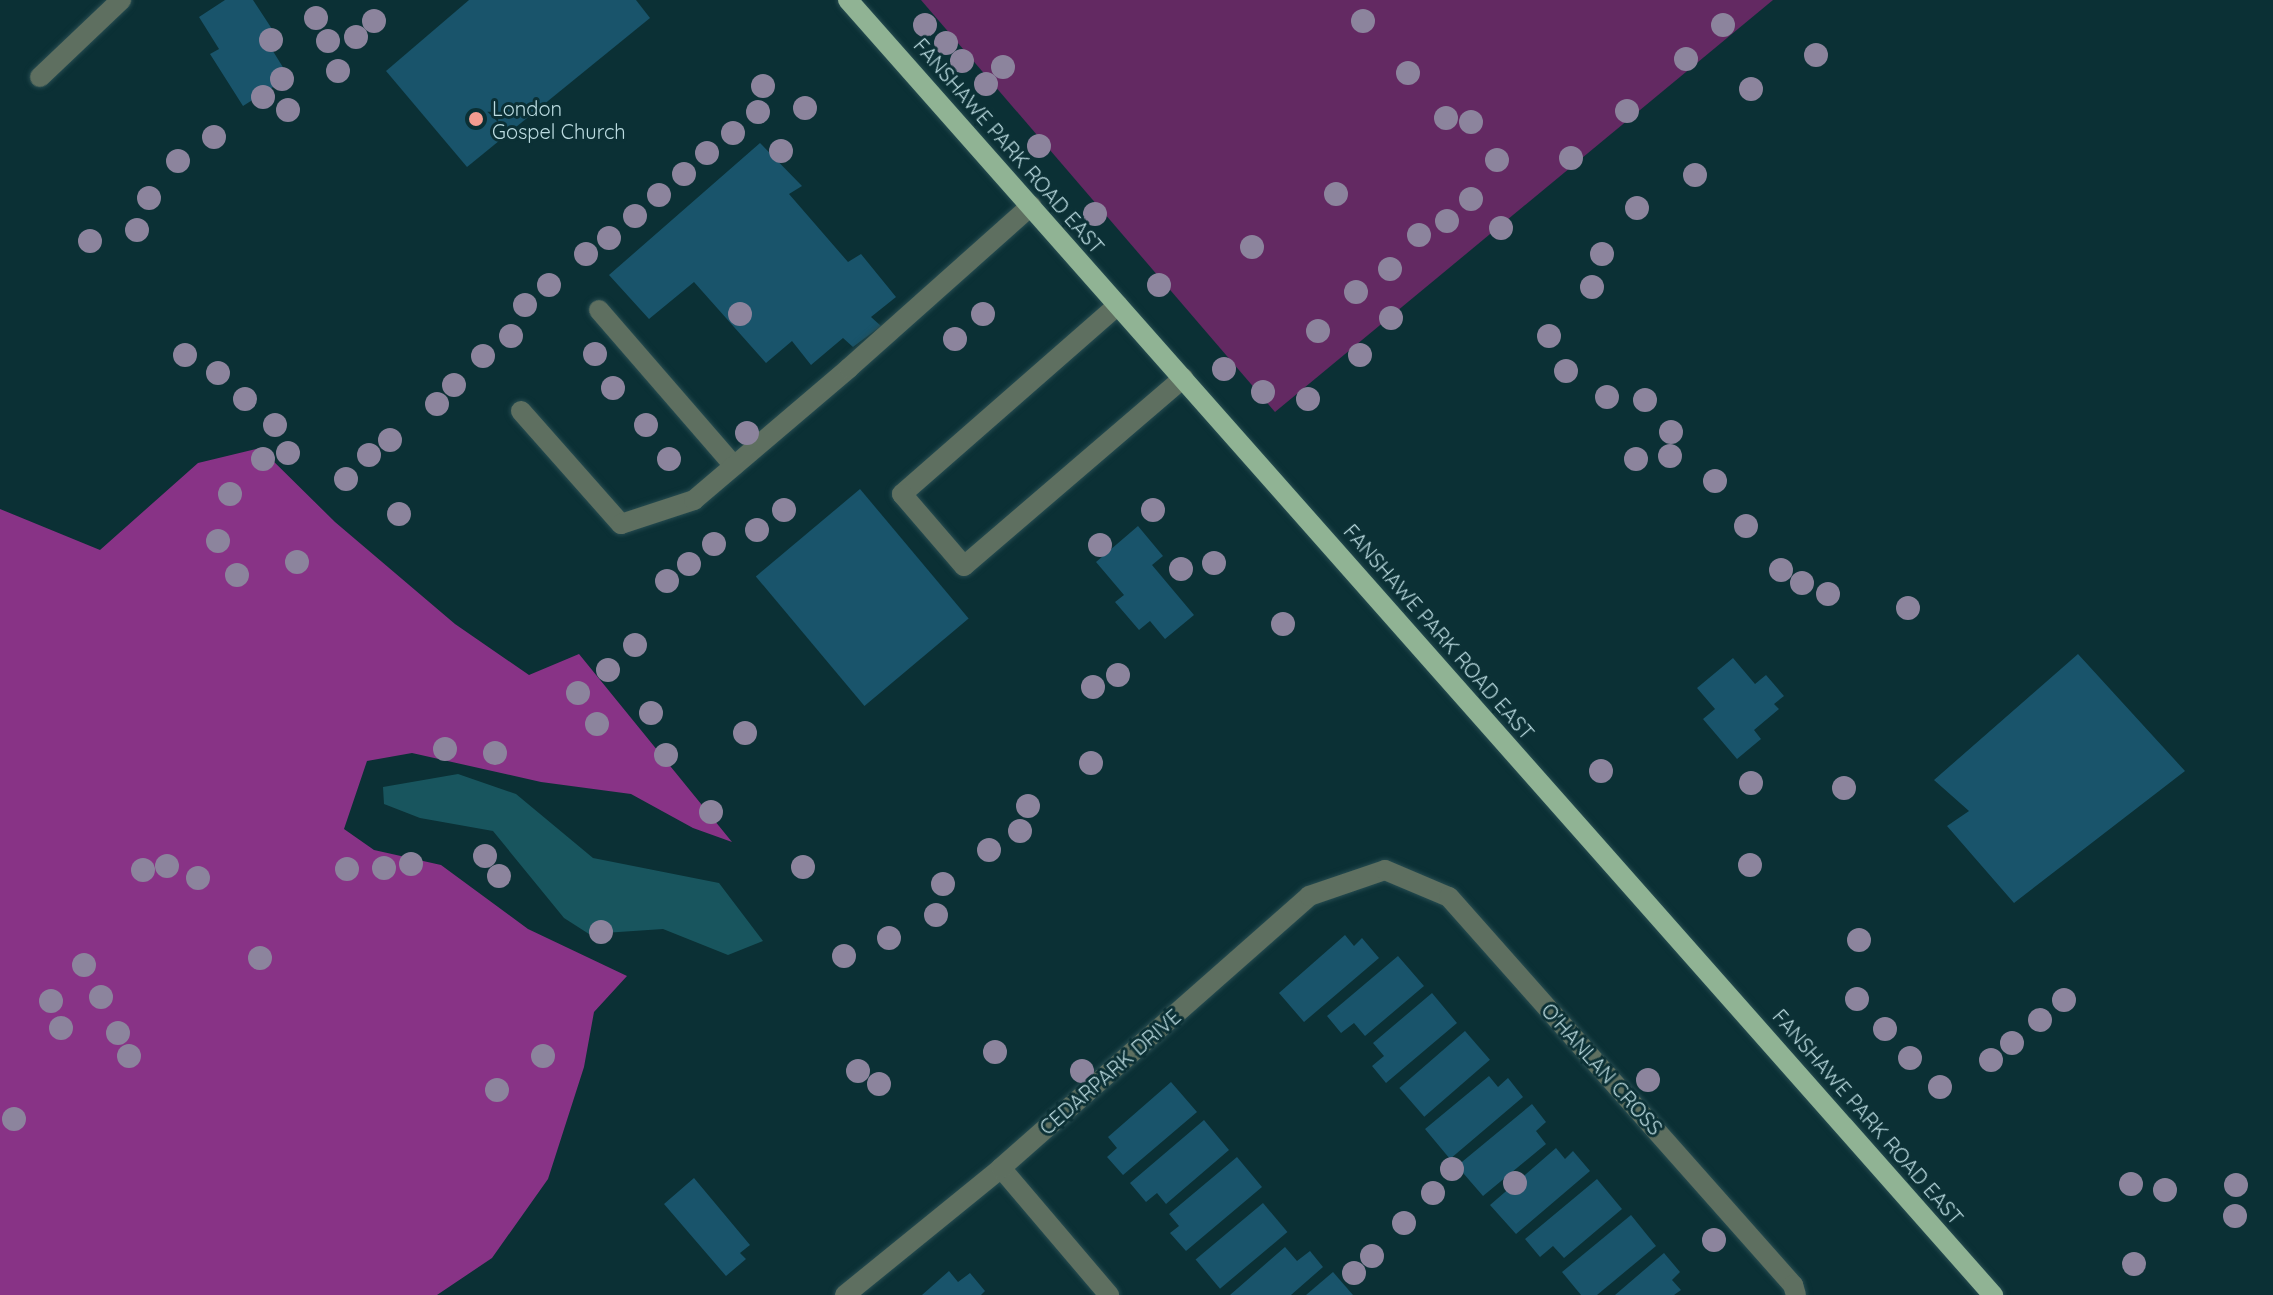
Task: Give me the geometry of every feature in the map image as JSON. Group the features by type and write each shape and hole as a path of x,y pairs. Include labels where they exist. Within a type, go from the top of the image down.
{"main road":[{"name":"FANSHAWE PARK ROAD EAST","path":"848,0 1993,1295"}],"street":[{"path":"40,77 121,0"},
{"path":"521,411 621,524 694,500 1031,206"},
{"path":"1118,305 902,494 964,566 1183,378"},
{"path":"599,310 734,466"},
{"name":"CEDARPARK DRIVE","path":"845,1295 1001,1168 1309,896 1385,870"},
{"name":"O'HANLAN CROSS","path":"1385,870 1449,897 1793,1285 1796,1295"},
{"path":"1001,1168 1109,1295"}],"shaded area":[{"path":"921,0 1773,0 1275,412"},
{"path":"260,448 335,522 455,624 529,675 579,654 732,842 693,828 631,794 541,782 412,753 367,761 344,829 374,850 441,865 528,929 627,976 594,1012 584,1067 548,1179 492,1258 437,1295 0,1295 0,509 100,550 198,463"}],"water":[{"path":"458,774 516,794 593,858 719,883 763,941 728,955 663,929 589,934 564,918 493,831 420,818 384,804 383,787"}],"building":[{"path":"225,0 253,0 272,29 263,35 289,77 243,106 210,54 219,49 199,17"},
{"name":"London Gospel Church","path":"469,0 636,0 650,18 467,167 386,71"},
{"path":"760,143 802,186 789,194 848,262 861,254 896,297 871,317 881,326 853,347 843,338 811,365 792,341 766,363 694,282 649,319 609,275"},
{"path":"860,489 969,618 864,706 756,576"},
{"path":"1138,526 1163,556 1152,565 1194,615 1165,639 1150,621 1139,630 1115,602 1124,595 1096,562"},
{"path":"2078,654 2185,771 2014,903 1947,826 1969,811 1934,780"},
{"path":"1733,658 1755,684 1766,675 1784,696 1774,704 1779,709 1754,730 1761,739 1737,759 1703,719 1715,709 1697,688"},
{"path":"1345,935 1354,946 1362,938 1379,958 1304,1022 1279,993"},
{"path":"1398,956 1424,986 1365,1036 1354,1023 1341,1033 1327,1016"},
{"path":"1432,993 1457,1023 1386,1083 1372,1066 1384,1056 1373,1043"},
{"path":"1465,1031 1490,1060 1424,1117 1399,1088"},
{"path":"1489,1076 1498,1087 1508,1078 1523,1097 1450,1159 1425,1129"},
{"path":"1171,1082 1197,1112 1123,1175 1107,1157 1117,1148 1108,1137"},
{"path":"1532,1104 1546,1122 1536,1131 1546,1144 1483,1196 1457,1166"},
{"path":"1204,1120 1229,1150 1166,1204 1157,1193 1146,1202 1130,1183"},
{"path":"1556,1148 1565,1159 1573,1151 1590,1171 1516,1234 1490,1205"},
{"path":"1237,1157 1262,1187 1186,1251 1170,1233 1179,1226 1169,1214"},
{"path":"694,1178 750,1245 740,1253 746,1259 726,1276 664,1204"},
{"path":"1597,1179 1622,1209 1564,1258 1553,1246 1540,1257 1525,1239"},
{"path":"1263,1203 1287,1232 1220,1289 1196,1260"},
{"path":"1631,1215 1656,1246 1597,1295 1581,1295 1562,1272"},
{"path":"1285,1247 1297,1261 1310,1251 1323,1267 1291,1295 1230,1295"},
{"path":"1664,1253 1680,1272 1672,1280 1681,1290 1674,1295 1615,1295"},
{"path":"949,1271 958,1282 970,1273 985,1291 981,1295 922,1295"},
{"path":"1333,1272 1353,1295 1306,1295"}],"place":[{"name":"London Gospel Church","path":"476,119"}]}
